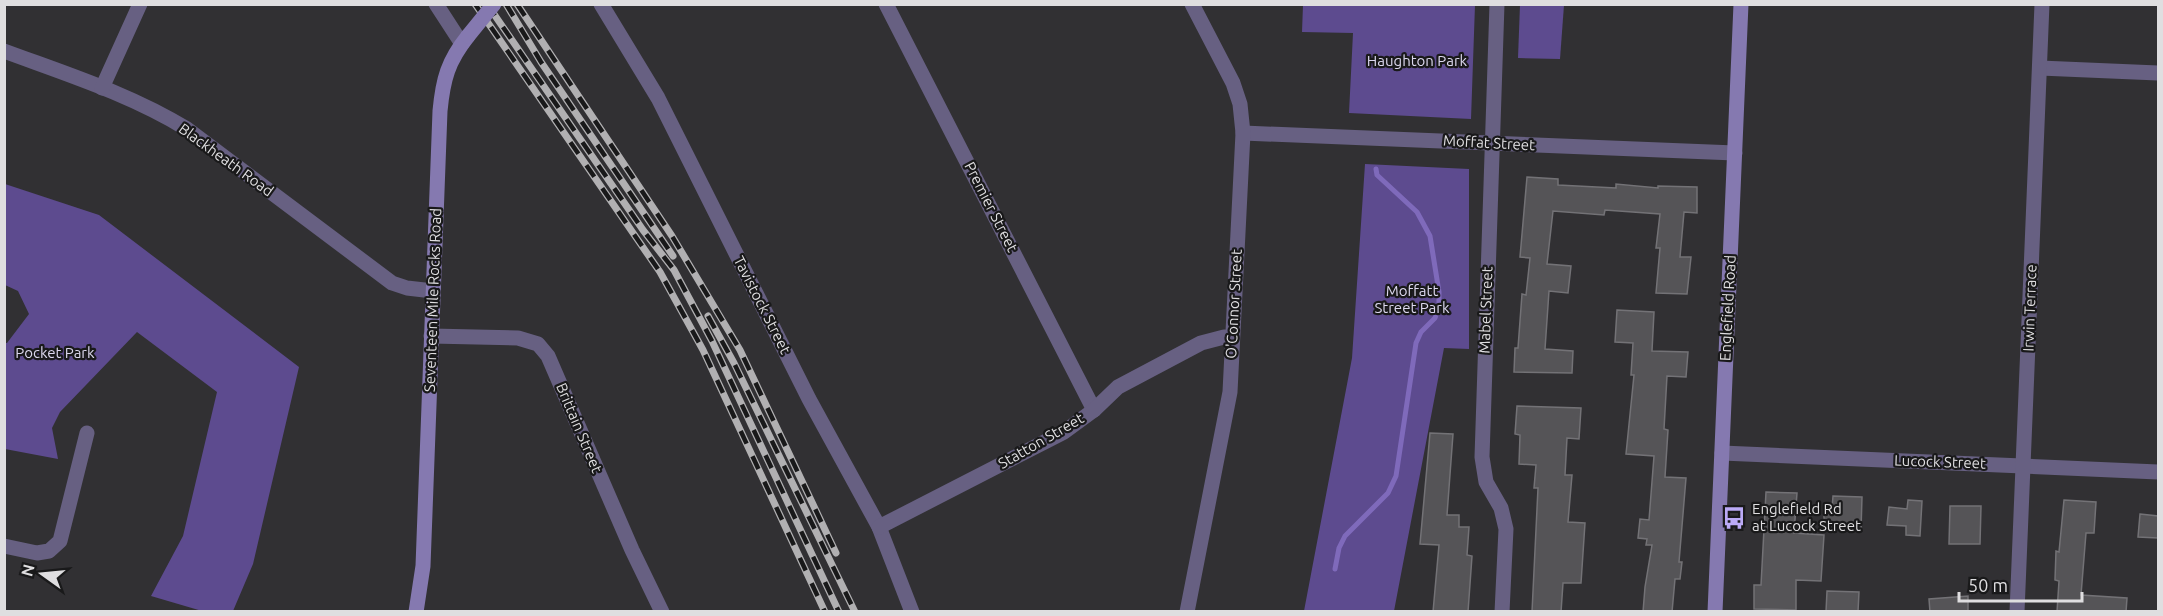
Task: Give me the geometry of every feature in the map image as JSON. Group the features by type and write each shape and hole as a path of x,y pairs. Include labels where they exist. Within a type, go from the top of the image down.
{"main road":[{"name":"Seventeen Mile Rocks Road","path":"416,612 423,566 440,111 443,82 450,60 494,4"},
{"name":"Englefield Road","path":"1715,612 1741,4"}],"street":[{"path":"102,88 140,4"},
{"path":"436,4 465,40"},
{"name":"Tavistock Street","path":"601,4 658,98 809,399 879,527 912,612"},
{"name":"Premier Street","path":"886,4 1094,410"},
{"name":"O'Connor Street","path":"1187,612 1230,392 1243,133 1240,104 1233,83 1192,4"},
{"name":"Mabel Street","path":"1497,4 1482,457 1486,482 1501,508 1506,529 1502,612"},
{"name":"Irwin Terrace","path":"2017,612 2042,4"},
{"name":"Blackheath Road","path":"4,51 159,112 187,129 392,283 407,288 433,291"},
{"path":"2040,68 2158,73"},
{"name":"Moffat Street","path":"1243,133 1735,153"},
{"name":"Brittain Street","path":"431,336 518,338 538,344 548,356 632,550 662,612"},
{"name":"Statton Street","path":"879,527 1064,432 1094,410 1118,387 1201,343 1224,337 1232,338"},
{"path":"4,546 37,553 49,551 60,541 87,433"},
{"name":"Lucock Street","path":"1722,453 2158,472"}],"green space":[{"name":"Haughton Park","path":"1303,5 1475,5 1471,119 1349,113 1353,33 1302,32"},
{"path":"1520,5 1564,5 1560,59 1518,58"},
{"name":"Moffatt Street Park","path":"1365,164 1469,169 1469,349 1444,348 1394,611 1304,611 1352,358"},
{"name":"Pocket Park","path":"5,184 99,215 299,367 253,564 233,611 202,611 151,596 183,536 217,392 137,332 60,412 52,428 58,459 5,449 5,343 29,314 18,291 5,285"}],"building":[{"path":"1527,177 1558,179 1558,185 1616,188 1616,184 1658,188 1658,186 1697,187 1697,213 1684,212 1680,257 1691,257 1687,294 1656,293 1660,248 1656,248 1660,214 1605,210 1604,215 1553,211 1547,264 1571,266 1568,293 1549,291 1545,349 1573,351 1572,373 1514,372 1522,294 1526,295 1530,258 1520,257"},
{"path":"1617,310 1654,312 1652,351 1688,352 1686,377 1667,376 1664,429 1668,430 1665,477 1686,478 1679,562 1682,562 1680,579 1675,579 1672,612 1643,612 1652,545 1646,545 1647,539 1638,538 1640,519 1649,520 1654,456 1626,454 1634,375 1631,375 1633,343 1615,342"},
{"path":"1517,406 1581,408 1579,439 1567,438 1565,475 1572,475 1568,522 1585,523 1581,583 1563,583 1561,612 1532,612 1538,488 1534,488 1536,465 1519,464 1520,435 1515,434"},
{"path":"1430,433 1453,434 1447,515 1459,515 1459,527 1469,527 1467,555 1472,556 1468,612 1433,612 1439,545 1420,544"},
{"path":"1766,492 1797,493 1794,533 1824,535 1821,581 1796,580 1796,610 1754,609 1754,585 1761,585"},
{"path":"1833,496 1862,497 1861,530 1824,528 1824,508 1832,509"},
{"path":"1908,500 1922,501 1920,536 1906,535 1906,526 1887,525 1889,507 1907,509"},
{"path":"2064,500 2096,502 2094,533 2086,533 2081,595 2127,598 2126,612 2057,612 2059,581 2055,580 2056,551 2059,552"},
{"path":"1950,506 1981,506 1980,544 1949,544"},
{"path":"2140,514 2158,516 2158,538 2138,537"},
{"path":"1827,591 1859,592 1858,612 1826,612"},
{"path":"1968,596 1968,612 1930,612 1929,599"}],"waterway":[{"path":"1335,569 1339,548 1345,536 1388,493 1396,476 1416,343 1421,332 1435,318 1439,306 1430,236 1417,212 1377,175 1376,169"}],"railway":[{"path":"475,4 660,272 703,350 825,612"},
{"path":"487,4 643,230 674,270 712,341 839,612"},
{"path":"506,4 541,62 673,256"},
{"path":"517,4 672,236 740,350 836,553"},
{"path":"708,316 734,363 855,612"}],"place":[{"name":"Englefield Rd at Lucock Street","path":"1734,518"}]}
